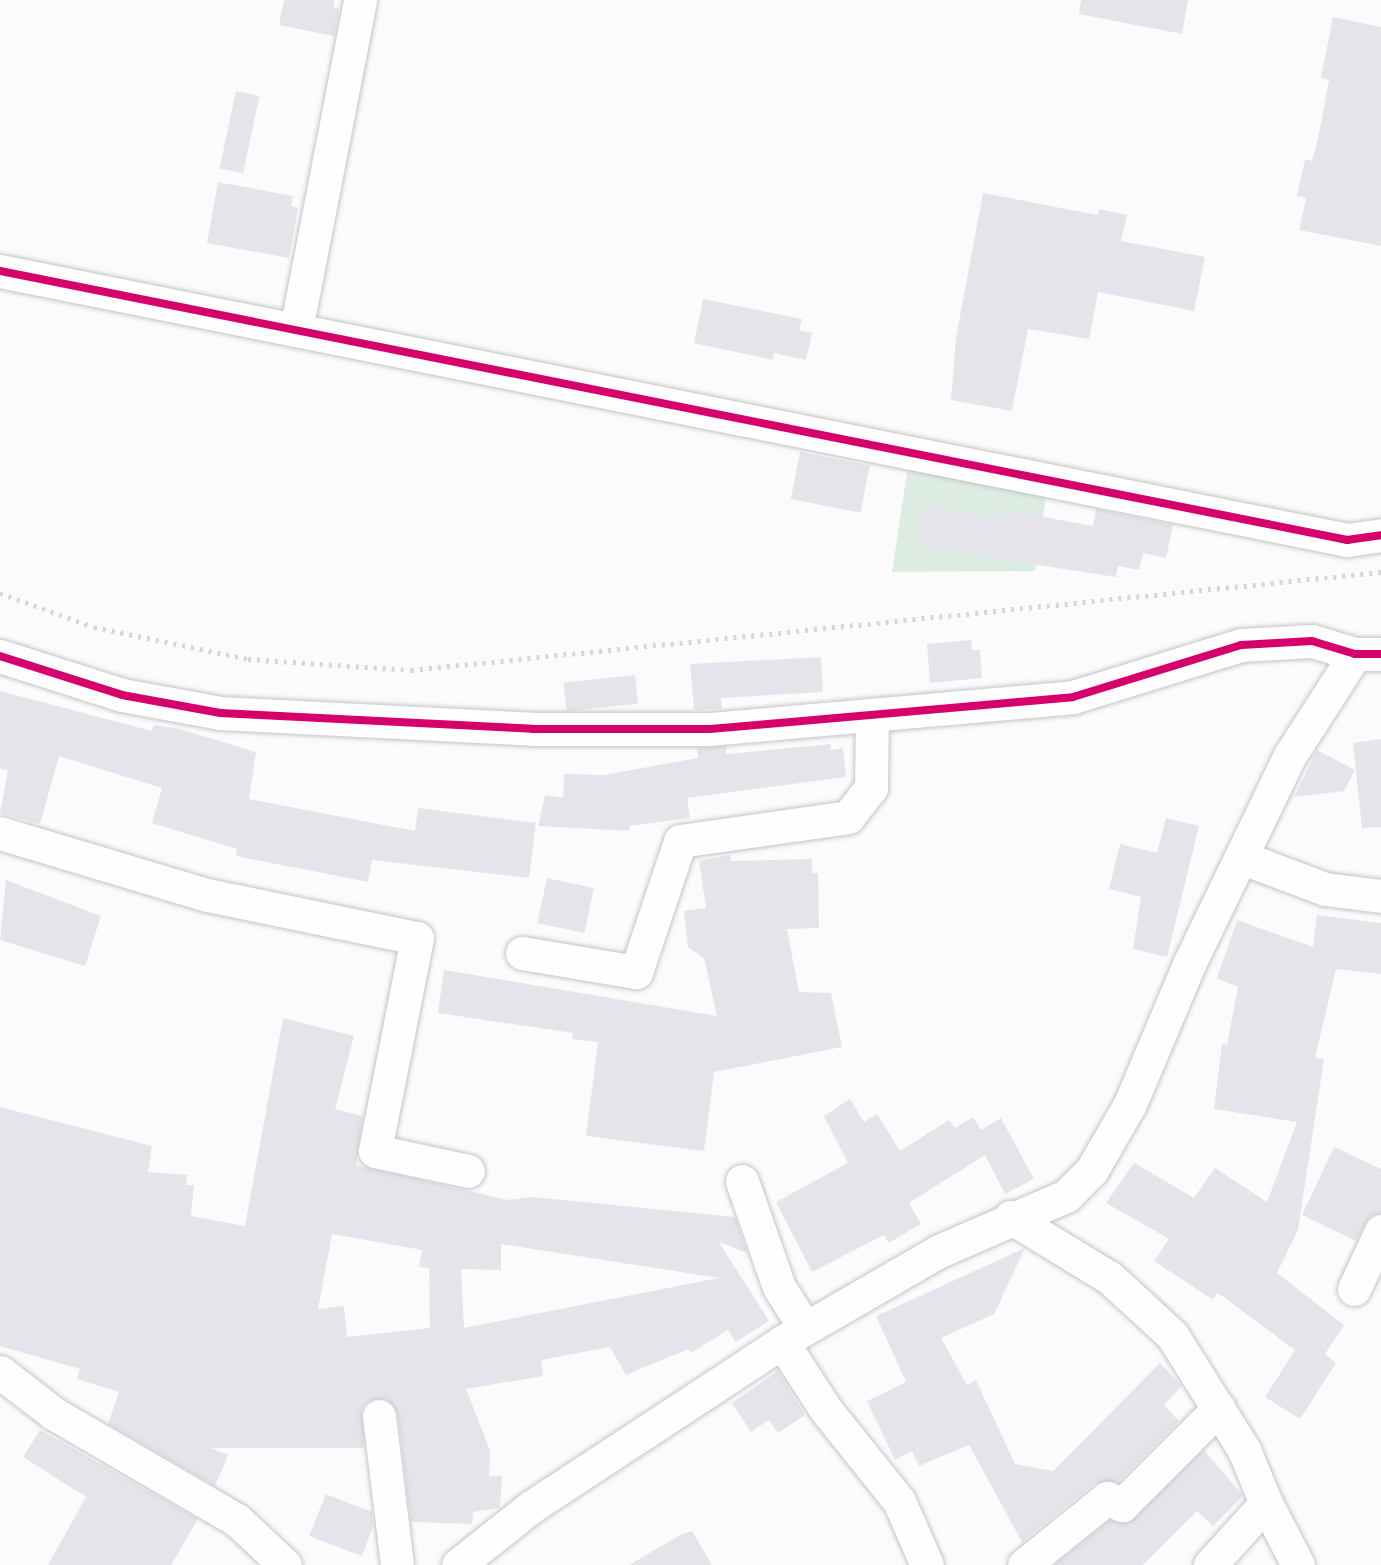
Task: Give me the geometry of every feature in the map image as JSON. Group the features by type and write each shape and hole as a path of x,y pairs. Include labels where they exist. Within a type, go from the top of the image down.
{"street":[{"path":"296,330 360,0"},
{"path":"0,271 1347,540 1381,535"},
{"path":"0,656 122,694 220,712 533,729 710,729 1073,697 1176,660 1241,645 1312,641 1368,654 1289,757 1106,1151 1066,1196 1010,1217 937,1252 794,1335 531,1507 458,1565"},
{"path":"522,952 636,972 681,841 848,817 871,788 872,715"},
{"path":"0,833 207,895 417,938 375,1151 468,1171"},
{"path":"1243,858 1326,889 1381,896"},
{"path":"742,1181 794,1335 826,1410 899,1501 927,1565"},
{"path":"1010,1217 1117,1284 1172,1335 1219,1408 1298,1565"},
{"path":"1354,1288 1381,1231"},
{"path":"0,1372 53,1413 237,1520 285,1565"},
{"path":"1024,1565 1098,1505 1122,1505 1219,1408"},
{"path":"379,1416 397,1565"},
{"path":"1210,1565 1266,1503"}],"shaded area":[{"path":"909,460 1048,483 1035,571 892,572"}],"building":[{"path":"284,0 335,0 333,7 339,9 334,36 279,25"},
{"path":"1081,0 1188,0 1182,34 1079,14"},
{"path":"1333,17 1381,27 1381,246 1299,230 1306,198 1297,196 1305,159 1312,161 1319,134 1329,80 1321,78"},
{"path":"236,91 259,96 243,173 220,168"},
{"path":"218,182 293,196 291,206 298,208 289,258 207,243"},
{"path":"983,193 1097,215 1099,209 1127,215 1121,241 1205,257 1194,311 1098,292 1089,339 1028,329 1012,411 951,400 956,338"},
{"path":"703,299 802,319 799,330 812,333 806,360 774,353 773,360 694,343"},
{"path":"800,452 870,466 861,513 791,499"},
{"path":"924,505 1000,519 1001,509 1093,526 1096,509 1173,525 1166,558 1143,553 1139,570 1118,566 1116,577 917,546"},
{"path":"971,640 972,650 980,650 982,678 930,683 927,644"},
{"path":"821,657 823,692 721,698 722,709 694,710 690,664"},
{"path":"635,675 638,704 566,711 563,683"},
{"path":"0,691 152,731 154,725 180,729 256,752 249,799 415,831 418,808 536,823 529,878 372,860 368,882 236,856 237,849 152,823 162,788 59,756 40,824 0,813 8,770 0,769"},
{"path":"1381,739 1381,827 1362,828 1353,743"},
{"path":"831,744 831,750 843,748 846,777 687,798 690,818 630,826 629,831 538,826 545,795 563,798 564,774 604,775 698,758 697,748 726,746 726,754"},
{"path":"1317,750 1355,770 1344,791 1294,797"},
{"path":"1166,818 1199,826 1167,957 1133,949 1141,897 1109,889 1120,844 1157,853"},
{"path":"730,855 731,861 812,859 812,873 818,873 819,928 787,929 799,992 831,993 842,1047 714,1072 704,1151 586,1136 598,1042 572,1039 573,1033 438,1013 444,970 717,1016 704,958 688,947 684,911 706,908 699,861"},
{"path":"547,878 594,888 584,933 537,923"},
{"path":"6,880 101,916 85,966 0,940"},
{"path":"1317,915 1381,923 1381,974 1336,969 1315,1058 1324,1059 1298,1230 1277,1273 1344,1325 1325,1354 1336,1363 1300,1419 1265,1397 1295,1350 1218,1293 1212,1299 1154,1261 1169,1239 1106,1203 1134,1163 1194,1198 1215,1168 1267,1202 1297,1122 1214,1109 1222,1044 1227,1045 1238,987 1217,978 1237,920 1313,947"},
{"path":"283,1018 354,1036 335,1109 363,1116 356,1165 508,1200 532,1197 735,1217 747,1253 719,1242 769,1321 736,1342 728,1330 691,1353 688,1349 626,1375 610,1347 541,1360 543,1376 466,1389 490,1450 489,1476 502,1476 500,1508 473,1512 472,1524 411,1522 398,1414 386,1399 368,1401 362,1408 364,1448 211,1448 228,1455 215,1486 108,1424 119,1392 77,1379 80,1369 0,1346 0,1107 152,1146 148,1172 187,1175 186,1185 194,1185 191,1216 245,1226","holes":["332,1234 422,1250 419,1267 429,1268 430,1328 347,1337 344,1306 318,1309","501,1244 719,1278 464,1328 461,1269 501,1270"]},
{"path":"850,1099 864,1122 877,1114 900,1151 949,1120 955,1128 973,1117 981,1130 1001,1118 1034,1179 1005,1194 985,1155 909,1203 921,1224 889,1243 884,1235 812,1272 776,1202 848,1163 824,1116"},
{"path":"1334,1147 1381,1169 1381,1213 1370,1216 1356,1241 1302,1215"},
{"path":"1025,1248 994,1314 941,1338 967,1385 976,1380 1015,1464 1053,1471 1160,1363 1182,1386 1164,1405 1179,1421 1118,1482 1095,1483 1022,1542 969,1445 919,1466 912,1451 895,1460 867,1401 906,1382 876,1316"},
{"path":"778,1371 805,1415 778,1433 769,1420 751,1432 732,1403"},
{"path":"40,1430 198,1519 171,1565 48,1565 86,1497 23,1457"},
{"path":"1204,1450 1243,1496 1213,1526 1197,1511 1143,1565 1054,1565 1110,1520 1125,1523 1135,1518"},
{"path":"326,1494 372,1512 373,1526 362,1556 309,1536"},
{"path":"692,1531 712,1565 629,1565 682,1534"}],"railway":[{"path":"0,593 94,627 248,659 411,670 1381,572"}],"cycle path":[{"path":"0,271 1347,540 1381,535"},
{"path":"0,656 122,695 220,713 533,729 710,729 1073,697 1241,645 1312,641 1355,654 1381,654"}]}
